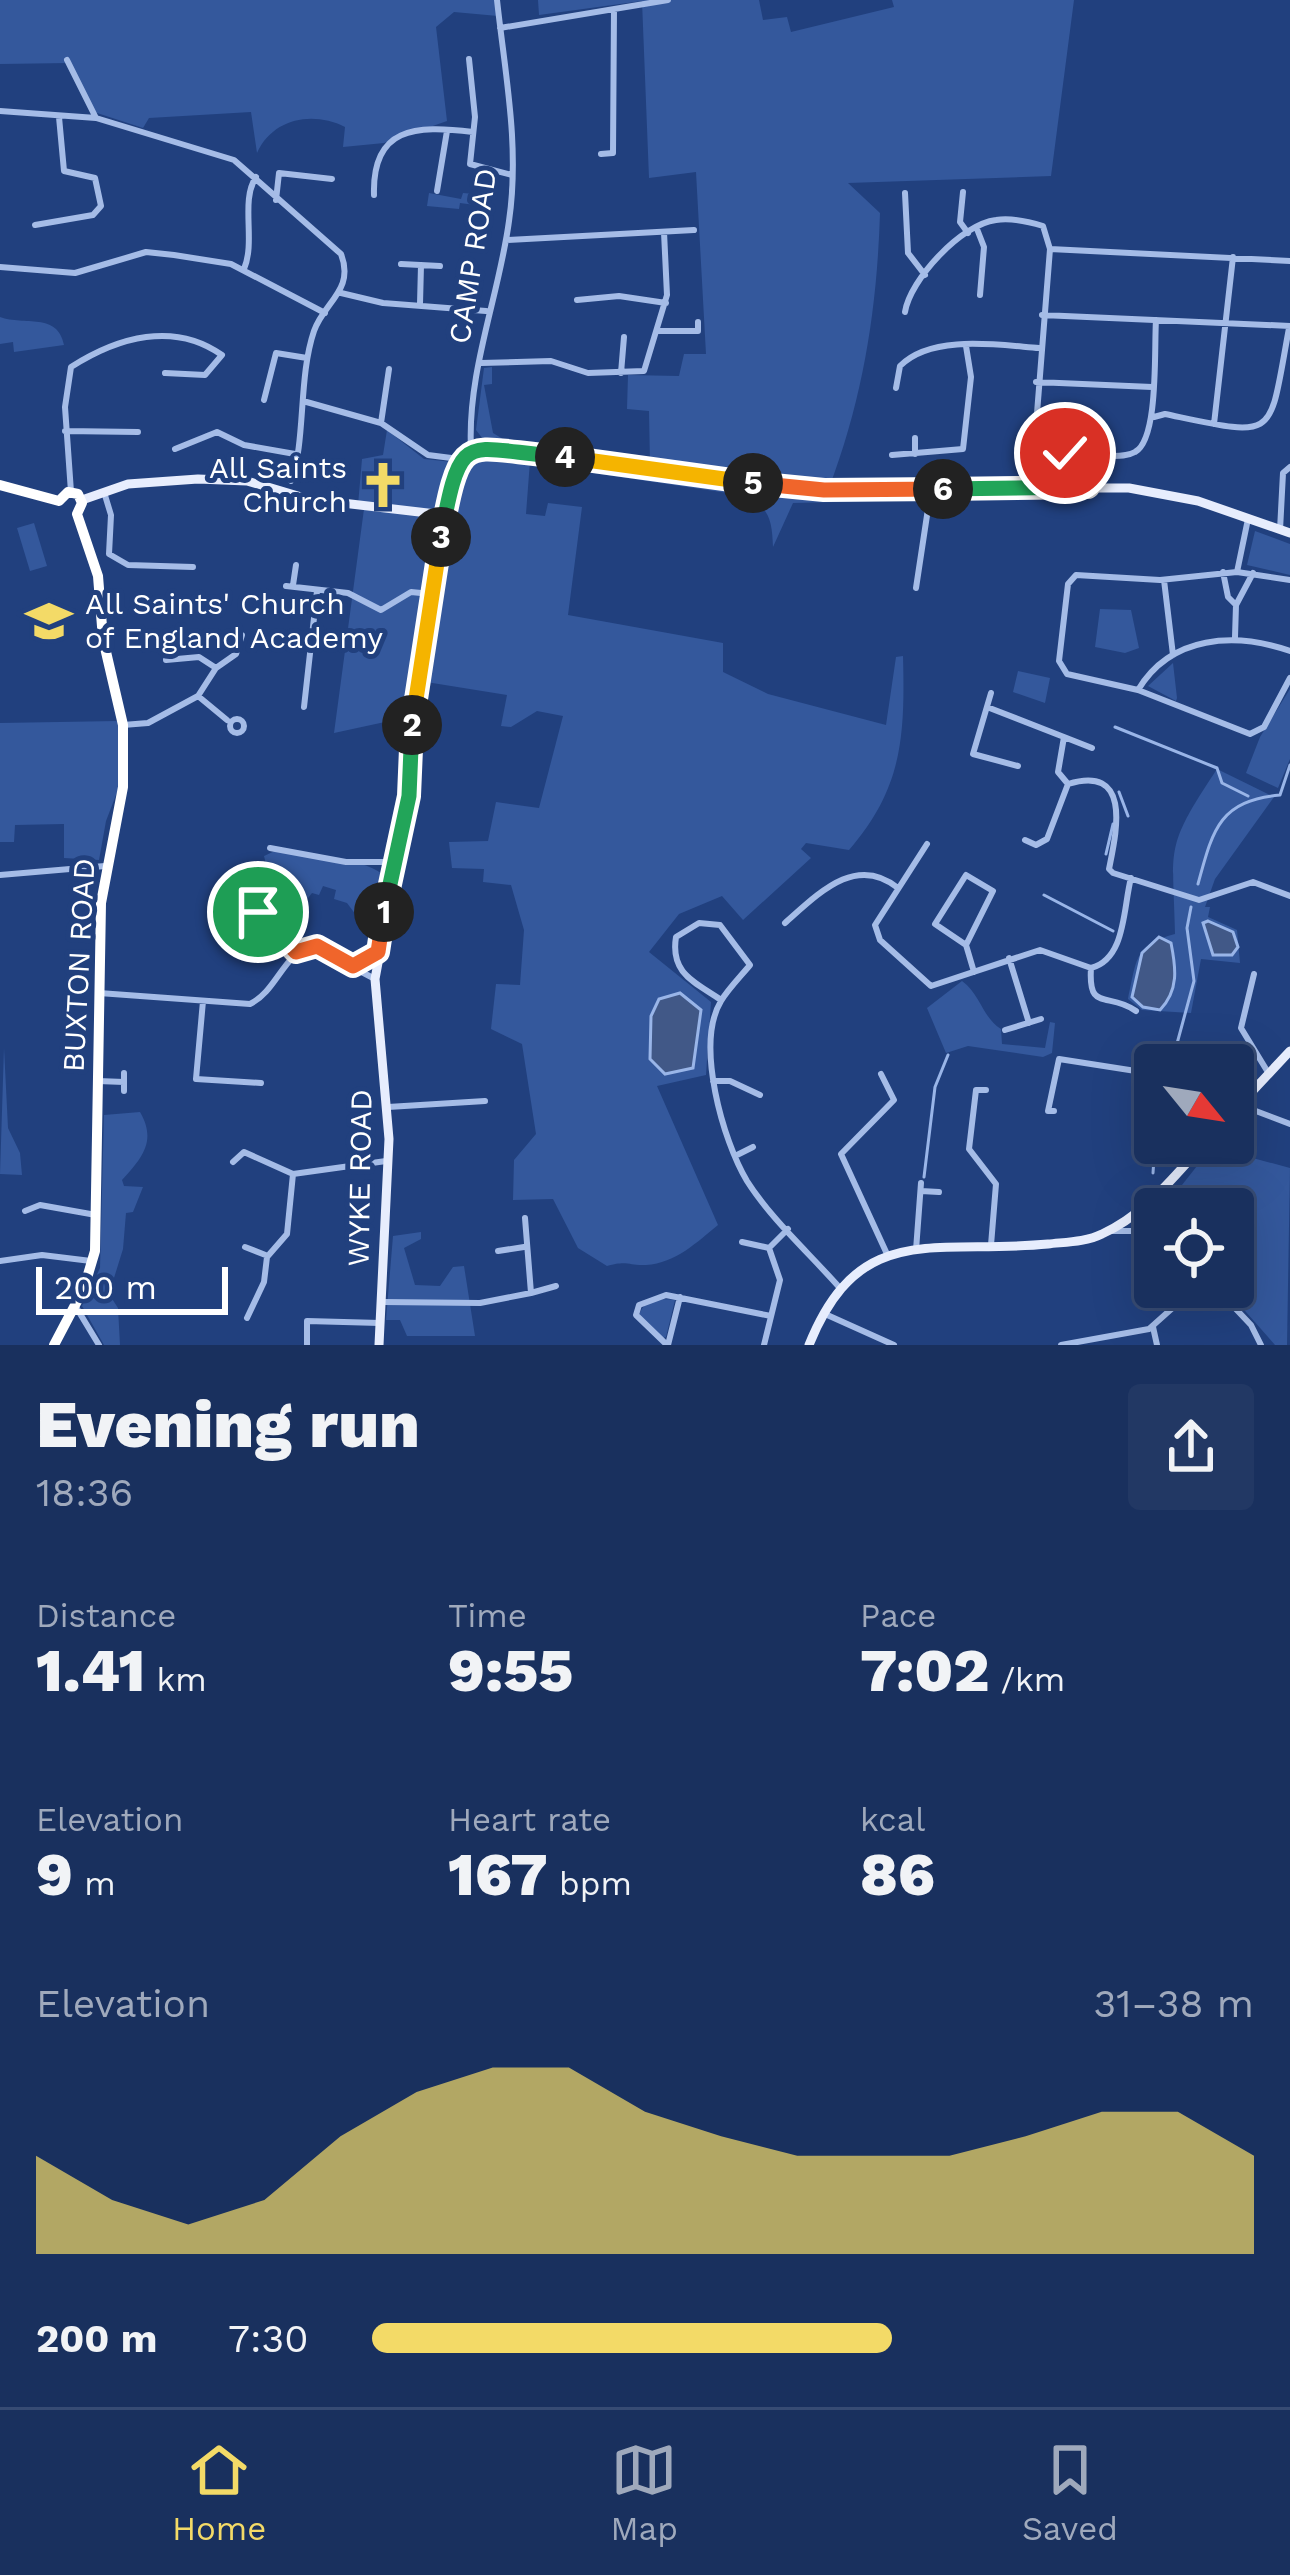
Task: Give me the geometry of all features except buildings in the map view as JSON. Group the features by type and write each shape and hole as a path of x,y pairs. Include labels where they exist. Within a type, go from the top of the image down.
{"highway":[{"path":"0,485 59,501 76,496 76,514 65,514 59,501"},
{"name":"BUXTON ROAD","path":"54,1345 94,1262 104,866 123,787 123,725 104,639 98,576 76,514"}],"main road":[{"path":"459,459 471,448 489,447 794,488 1088,487 1161,493 1285,532"},
{"name":"WYKE ROAD","path":"379,1345 389,1161 375,979 409,796 412,711 430,594 459,459"},
{"path":"76,496 152,480 247,481 308,499 445,515"},
{"path":"1254,1090 1290,1051"},
{"path":"1161,1188 1185,1164"},
{"path":"809,1345 839,1287 887,1254 1068,1242 1107,1232 1134,1213"}],"street":[{"name":"CAMP ROAD","path":"471,448 487,311 506,240 512,175 512,106 496,0"},
{"path":"500,28 668,0"},
{"path":"602,154 617,153 614,9"},
{"path":"469,59 472,166 512,175"},
{"path":"68,60 95,118"},
{"path":"0,111 95,118 234,160 341,254 341,293 325,313 307,358 290,481"},
{"path":"35,225 93,215 100,206 93,177 65,173 59,117"},
{"path":"374,195 377,158 387,142 418,131 473,132"},
{"path":"437,191 447,131"},
{"path":"276,200 279,173 332,179"},
{"path":"244,269 253,246 249,188 256,178"},
{"path":"904,193 908,254 925,275"},
{"path":"963,193 960,220 984,247 980,295"},
{"path":"905,312 909,292 972,230 997,220 1040,224 1050,249 1035,421 1041,440 1087,459 1137,451 1154,417 1156,320"},
{"path":"506,240 694,230"},
{"path":"481,363 551,361 588,373 641,372 650,362 666,303 664,232"},
{"path":"1050,249 1290,261"},
{"path":"0,267 75,273 146,252 244,269 325,313"},
{"path":"1214,424 1233,257"},
{"path":"401,264 440,266"},
{"path":"420,305 421,265"},
{"path":"341,293 487,311"},
{"path":"577,300 622,296 666,303"},
{"path":"1042,314 1290,325 1276,400 1270,415 1252,430 1166,414 1154,417"},
{"path":"657,331 698,331 698,322"},
{"path":"76,496 65,431 65,387 75,363 160,334 188,336 222,355 206,375 165,373"},
{"path":"621,373 623,337"},
{"path":"896,388 898,369 911,356 966,346 1039,348"},
{"path":"892,455 956,453 964,447 971,377 966,346"},
{"path":"264,400 276,353 307,358"},
{"path":"381,423 389,369"},
{"path":"1036,382 1152,387"},
{"path":"1276,400 1290,402"},
{"path":"303,401 381,423 428,455 459,459"},
{"path":"472,425 489,447"},
{"path":"65,431 138,432"},
{"path":"175,449 218,432 244,445 295,454"},
{"path":"915,438 915,454"},
{"path":"1087,459 1088,487"},
{"path":"1285,532 1283,473 1290,467"},
{"path":"916,588 931,489"},
{"path":"104,492 111,515 109,554 128,565 193,567"},
{"path":"1237,572 1248,519"},
{"path":"296,565 290,586 349,593 380,610 411,592 430,594"},
{"path":"1223,572 1236,605 1235,638"},
{"path":"1290,580 1237,572 1164,580 1073,576 1059,661 1062,671 1138,690 1250,734 1267,723 1290,678"},
{"path":"1236,605 1252,573"},
{"path":"1164,580 1173,655"},
{"path":"304,707 317,591"},
{"path":"123,725 148,723 198,696 216,668 236,654 242,635"},
{"path":"1138,690 1173,655 1235,638 1290,651"},
{"path":"166,660 199,657 216,668"},
{"path":"991,693 973,754 1018,766"},
{"path":"198,696 227,720"},
{"path":"987,707 1092,748"},
{"path":"1064,737 1058,772 1068,784"},
{"path":"1068,784 1091,783 1114,798 1120,819 1109,868 1199,901 1253,882 1290,896"},
{"path":"1025,840 1036,845 1047,839 1068,784"},
{"path":"927,844 876,919 880,940 926,985 939,987 1009,958 1046,950 1091,968"},
{"path":"270,848 346,862 369,858 394,862"},
{"path":"0,874 104,866"},
{"path":"785,922 831,885 858,874 881,875 898,888"},
{"path":"966,945 993,897 991,889 969,875 961,878 935,924 966,945 974,972"},
{"path":"1091,968 1114,953 1131,878"},
{"path":"256,915 296,952"},
{"path":"721,1000 683,976 676,958 680,933 708,921 724,928 750,965 721,1000 715,1020 713,1082 735,1156 749,1184 839,1287"},
{"path":"99,993 243,1006 258,1001 296,952 317,946 375,979"},
{"path":"353,966 378,952"},
{"path":"1009,958 1029,1023"},
{"path":"1091,968 1092,995 1136,1011"},
{"path":"1254,974 1242,1014 1244,1034 1269,1074"},
{"path":"202,1000 196,1079 261,1083"},
{"path":"1005,1030 1040,1019"},
{"path":"1237,1044 1244,1034"},
{"path":"1048,1111 1059,1059 1134,1071"},
{"path":"881,1074 897,1103 842,1154 887,1254"},
{"path":"713,1082 730,1081 760,1095"},
{"path":"98,1082 124,1082"},
{"path":"966,1088 986,1090"},
{"path":"976,1090 969,1149 996,1184 991,1247"},
{"path":"388,1107 485,1102"},
{"path":"1254,1114 1290,1124"},
{"path":"238,1142 242,1153"},
{"path":"735,1156 754,1147"},
{"path":"233,1162 242,1153 259,1154 293,1174 389,1161"},
{"path":"248,1318 268,1256 287,1237 293,1174"},
{"path":"916,1250 921,1187 939,1192"},
{"path":"25,1211 40,1205 97,1215"},
{"path":"525,1218 531,1293"},
{"path":"770,1248 788,1229"},
{"path":"1107,1232 1134,1229"},
{"path":"742,1242 770,1248"},
{"path":"245,1247 268,1256"},
{"path":"498,1251 524,1247"},
{"path":"764,1345 780,1276 770,1248"},
{"path":"0,1261 43,1255 94,1262"},
{"path":"381,1302 480,1303 556,1286"},
{"path":"680,1298 668,1345 636,1315 639,1305 650,1298 680,1298 772,1316"},
{"path":"75,1305 98,1345"},
{"path":"1061,1345 1153,1327 1173,1308"},
{"path":"1235,1308 1261,1345"},
{"path":"822,1313 894,1345"},
{"path":"68,1320 88,1327"},
{"path":"307,1345 307,1321 380,1323"},
{"path":"1153,1327 1157,1345"}],"shaded area":[{"path":"0,0 496,0 498,16 454,12 436,27 447,121 384,143 343,147 345,127 320,119 295,121 273,132 257,153 251,112 149,118 143,128 94,112 69,63 0,64"},
{"path":"538,0 759,0 763,20 787,17 791,32 894,7 892,0 1074,0 1051,176 848,183 880,213 878,249 872,319 859,387 829,488 650,463 649,411 627,409 628,375 679,376 684,354 706,354 696,172 649,178 642,1 539,15"},
{"path":"429,193 461,199 463,193 485,195 483,206 460,203 459,209 427,206"},
{"path":"0,317 47,324 61,335 64,345 14,352 13,342 0,344"},
{"path":"492,367 492,384 484,385 493,433 518,448 483,439 476,430 484,368"},
{"path":"387,430 424,459 453,462 428,570 408,717 334,733 364,509 358,505 362,459 383,455"},
{"path":"470,458 530,461 526,514 545,516 548,503 582,507 568,615 723,643 723,672 768,694 886,725 896,657 903,656 897,759 880,805 849,850 806,843 801,849 811,858 743,920 722,896 679,914 649,952 711,1002 706,1075 657,1086 718,1225 685,1251 657,1263 607,1266 578,1248 553,1199 513,1200 514,1160 536,1134 522,1044 491,1029 496,984 520,985 524,930 511,885 483,882 484,869 452,868 449,842 488,841 496,802 539,808 563,716 537,711 511,727 501,726 507,695 420,681 460,470"},
{"path":"587,463 762,489 928,498 926,511 918,500 793,503 773,547 768,517 748,496 586,472"},
{"path":"34,523 47,566 30,571 17,528"},
{"path":"1255,531 1290,544 1290,575 1247,565"},
{"path":"1100,609 1131,610 1139,648 1125,653 1095,647"},
{"path":"1173,663 1177,698 1176,701 1148,686"},
{"path":"1018,671 1050,678 1045,703 1013,692"},
{"path":"1290,689 1290,759 1278,788 1246,773 1260,737"},
{"path":"118,721 119,787 99,860 64,858 64,824 15,825 14,842 0,842 0,723"},
{"path":"1217,769 1274,797 1215,879 1205,907 1210,907 1208,917 1237,930 1240,963 1201,959 1191,1013 1142,1010 1128,999 1136,964 1144,949 1175,934 1175,848"},
{"path":"277,850 355,862 381,873 388,881 377,922 369,912 359,919 347,903 334,899 336,890 323,886 319,895 312,893 305,902 279,885 247,889 243,875 266,864 264,856"},
{"path":"1203,923 1233,932 1238,947 1232,955 1213,955"},
{"path":"1159,937 1171,943 1175,970 1170,995 1160,1010 1143,1007 1132,997 1142,953"},
{"path":"962,981 1001,1029 1002,1044 1045,1048 1050,1022 1055,1023 1052,1053 1043,1057 968,1046 946,1053 927,1008"},
{"path":"680,993 701,1010 693,1068 665,1074 650,1059 651,1016 659,999"},
{"path":"4,1048 8,1128 20,1153 22,1175 0,1174"},
{"path":"140,1112 147,1140 122,1180 124,1186 143,1187 133,1212 126,1213 123,1249 109,1294 118,1308 120,1345 104,1345 82,1306 100,1268 104,1115"},
{"path":"1254,1158 1290,1168 1287,1345 1275,1345 1242,1308 1254,1308 1254,1188 1180,1188 1199,1164 1254,1164"},
{"path":"421,1232 421,1239 404,1248 415,1285 440,1286 453,1267 464,1266 475,1336 407,1336 400,1320 386,1320 393,1236"},
{"path":"675,1300 663,1338 639,1317 652,1301"}],"waterway":[{"path":"1115,727 1217,768 1222,783 1248,796"},
{"path":"1198,884 1222,821 1244,804 1280,795 1290,765"},
{"path":"1119,792 1128,816"},
{"path":"1106,854 1113,824"},
{"path":"1044,895 1113,931"},
{"path":"1177,1044 1194,981 1187,928 1191,907"},
{"path":"924,1177 935,1087 948,1055"},
{"path":"1153,1173 1154,1164"}],"place":[{"name":"All Saints Church","path":"383,485"},
{"name":"All Saints' Church of England Academy","path":"49,621"}],"route":[{"path":"258,912 296,952 317,946 353,966 378,952 409,796 412,711 434,571 456,468 471,448 622,463 794,488 1088,487 1087,459 1065,453"}]}
